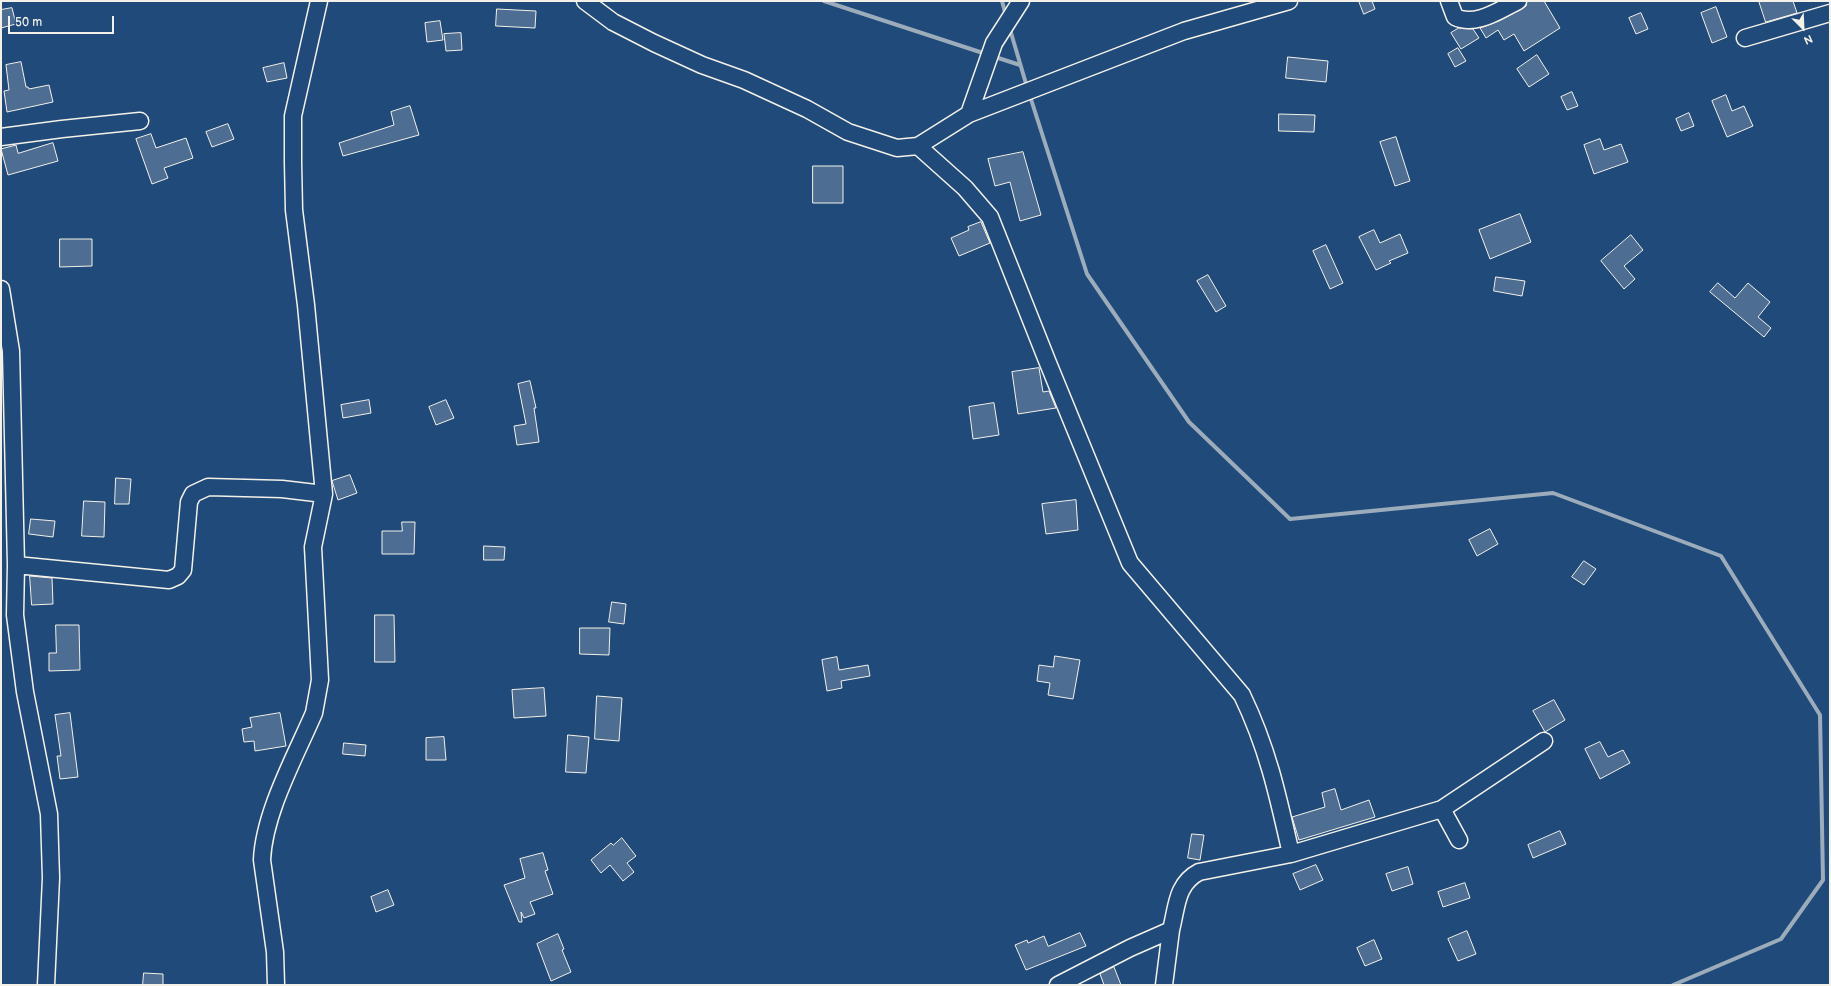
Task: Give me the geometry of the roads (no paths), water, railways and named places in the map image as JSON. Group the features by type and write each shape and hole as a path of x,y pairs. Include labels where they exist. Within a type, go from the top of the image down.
{"street":[{"path":"276,985 275,952 262,860 263,845 273,808 314,713 318,697 320,667 313,547 324,494 306,306 294,210 293,162 293,116 319,1"},
{"path":"585,1 613,22 654,43 702,65 744,80 806,109 848,132 896,148 918,146 969,114 1184,31 1288,1"},
{"path":"969,114 988,58 1021,1"},
{"path":"1449,1 1456,17 1463,21 1487,16 1518,1"},
{"path":"1745,38 1830,13"},
{"path":"1,137 140,121"},
{"path":"918,146 965,188 990,217 1130,563 1242,695 1254,720 1272,772 1291,854"},
{"path":"1,289 11,351 16,565 15,615 25,692 49,814 51,878 46,985"},
{"path":"16,565 169,580 181,574 183,570 189,502 190,497 197,492 208,487 282,488 324,494"},
{"path":"1164,985 1171,930 1181,888 1189,877 1199,872 1291,854 1442,809 1544,741"},
{"path":"1442,809 1459,840"},
{"path":"1058,985 1130,948 1171,930"}],"waterway":[{"path":"824,1 986,54"},
{"path":"1002,1 1006,16"},
{"path":"1009,26 1027,87"},
{"path":"992,56 1020,65"},
{"path":"1029,93 1087,274 1189,422 1290,519 1553,493 1721,556 1820,715 1823,880 1781,939 1673,985"}]}
